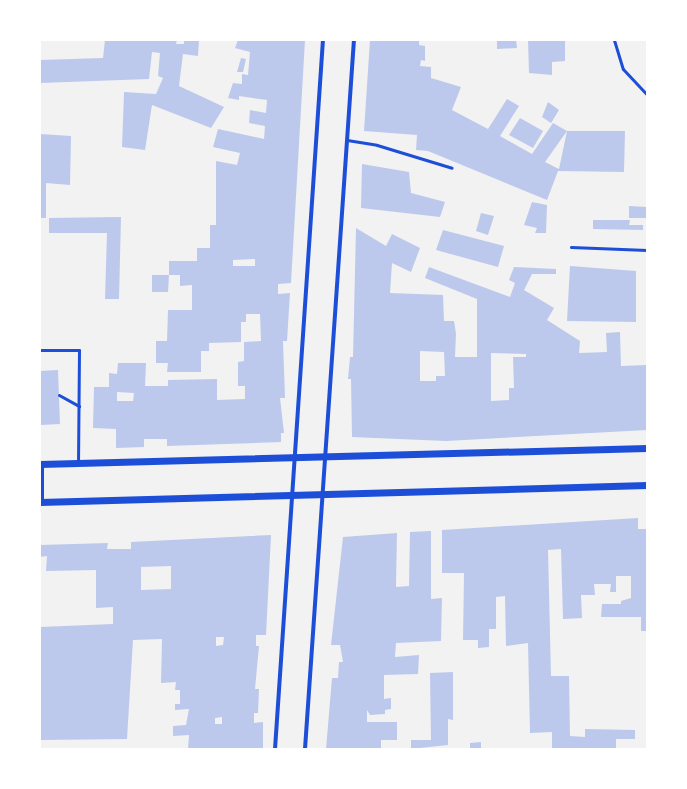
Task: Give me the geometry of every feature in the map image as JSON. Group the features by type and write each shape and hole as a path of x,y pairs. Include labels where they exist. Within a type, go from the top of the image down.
{"street":[{"path":"275,749 296,457 323,40"},
{"path":"304,749 354,40"},
{"path":"647,448 41,464 41,502 647,485"}],"lane":[{"path":"614,40 623,69 647,95"},
{"path":"347,140 377,145 452,168"},
{"path":"570,247 647,250"},
{"path":"40,350 79,350 78,463"},
{"path":"59,395 79,406"}],"building":[{"path":"105,40 177,40 176,44 184,44 184,40 199,40 198,56 183,54 179,86 224,107 211,128 152,105 145,150 122,147 124,92 156,94 163,78 158,76 160,53 152,52 149,79 40,83 40,60 103,58"},
{"path":"238,40 305,40 291,283 278,284 278,294 290,293 287,341 283,341 285,398 280,398 284,433 281,433 281,442 167,446 167,439 144,439 144,447 116,448 116,429 93,428 94,387 109,387 109,373 117,374 118,363 146,363 145,386 168,386 168,380 217,379 217,400 245,399 245,386 238,386 238,362 244,361 244,342 261,341 260,314 246,314 246,322 241,322 241,342 209,343 209,351 201,351 201,372 167,372 168,363 156,363 156,341 167,341 168,310 192,310 192,285 180,286 180,275 169,275 169,261 197,261 197,248 210,248 210,225 216,225 216,161 237,165 240,153 213,147 218,129 264,139 265,126 249,123 250,110 266,113 267,100 239,96 239,100 228,98 233,83 242,84 242,74 248,75 250,52 235,48","holes":["255,259 255,266 233,266 233,260","117,392 134,393 133,401 117,401"]},
{"path":"370,40 419,40 419,45 425,46 425,61 421,60 420,66 431,67 431,78 461,87 452,110 488,129 507,99 519,106 500,136 532,154 553,123 567,131 625,131 624,172 558,171 547,200 428,151 416,150 417,135 364,131","holes":["567,131 559,169 545,162"]},
{"path":"497,40 516,40 517,48 497,49"},
{"path":"528,40 565,40 565,61 552,62 552,75 529,73"},
{"path":"241,58 246,59 243,72 237,72"},
{"path":"548,102 559,110 551,123 542,117"},
{"path":"520,118 543,131 533,148 509,135"},
{"path":"40,134 71,136 70,185 46,183 46,218 40,218"},
{"path":"362,164 409,172 411,193 445,202 440,217 361,208"},
{"path":"532,202 547,205 546,233 535,233 537,228 524,225"},
{"path":"629,206 647,207 647,218 629,218"},
{"path":"481,213 494,216 488,235 476,231"},
{"path":"121,217 119,299 105,299 107,233 49,233 49,218"},
{"path":"593,220 630,220 629,225 643,225 643,230 593,229"},
{"path":"356,228 386,246 392,234 420,248 411,272 392,263 390,293 443,295 444,321 454,321 456,334 455,357 477,357 477,299 425,278 429,267 510,297 515,283 509,280 514,267 556,269 556,274 532,274 524,290 554,308 547,320 580,341 579,353 607,352 606,333 620,332 621,366 647,365 647,430 446,441 352,437 351,379 348,379 350,357 353,357","holes":["420,351 444,352 445,376 436,376 436,381 420,381","491,353 526,354 526,357 513,357 514,388 509,388 509,400 491,401"]},
{"path":"443,230 504,246 498,267 436,250"},
{"path":"570,266 636,271 636,322 567,321"},
{"path":"152,275 169,275 168,292 152,292"},
{"path":"58,370 60,424 40,425 40,371"},
{"path":"638,518 638,529 647,529 647,631 641,631 641,617 601,617 602,604 621,604 621,601 631,598 631,576 616,576 616,592 610,592 611,584 594,584 595,595 581,595 582,618 563,619 561,549 548,550 551,676 569,676 570,736 585,737 585,729 635,730 635,739 616,739 616,749 552,749 552,732 530,733 528,643 506,646 505,596 496,597 496,629 489,629 489,647 478,648 478,640 463,640 464,573 442,573 442,530"},
{"path":"431,531 431,599 442,598 441,641 396,643 395,657 419,655 418,674 384,675 384,699 391,698 391,709 385,710 385,714 370,715 367,710 367,722 397,722 397,740 381,740 381,749 326,749 332,678 338,678 339,662 343,662 340,645 331,645 343,537 397,533 396,587 409,586 410,532"},
{"path":"271,535 266,635 256,635 256,646 259,646 255,689 259,689 258,713 254,713 254,723 263,722 263,749 188,749 189,735 173,736 173,726 186,725 189,709 175,710 175,704 180,704 180,690 175,690 176,682 161,683 162,639 133,640 127,739 40,740 40,627 113,624 113,607 96,608 96,570 46,571 47,556 40,557 40,545 108,543 107,549 131,549 131,542","holes":["171,566 171,589 141,590 141,567","216,637 224,637 223,645 216,646","222,717 222,724 215,724 215,718"]},
{"path":"453,672 453,720 448,719 448,745 411,749 411,740 431,740 430,673"},
{"path":"481,742 481,749 470,749 470,743"}]}
